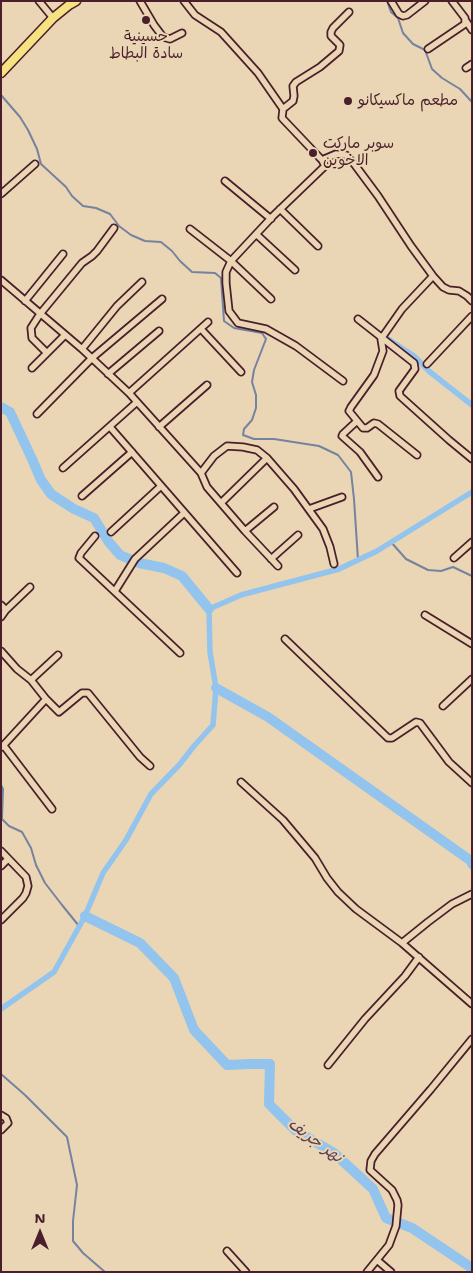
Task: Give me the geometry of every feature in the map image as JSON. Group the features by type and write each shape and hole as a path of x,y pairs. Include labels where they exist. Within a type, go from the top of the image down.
{"main road":[{"path":"1,73 53,18 69,4 76,1"}],"street":[{"path":"39,1 53,18"},
{"path":"140,1 154,25 164,37 170,39 182,33"},
{"path":"184,1 195,15 221,32 236,47 258,73 283,109 282,118 322,160 325,166 231,261 226,272 228,311 238,323 266,330 296,346 343,381"},
{"path":"391,1 400,14 405,16 425,1"},
{"path":"452,1 472,30"},
{"path":"283,109 293,101 293,86 296,82 320,67 340,51 340,45 331,36 331,32 349,12"},
{"path":"428,49 464,25 466,21"},
{"path":"322,160 336,154 346,156 378,196 410,246 433,276 443,287 459,291 472,301"},
{"path":"1,194 35,164"},
{"path":"225,180 271,219"},
{"path":"280,210 318,246"},
{"path":"47,353 32,338 31,328 40,314 82,263 97,251 114,228"},
{"path":"190,229 231,261 271,299"},
{"path":"256,234 295,270"},
{"path":"25,301 63,254"},
{"path":"417,455 378,424 374,423 363,428 351,414 350,409 374,375 383,351 382,339 402,309 433,276"},
{"path":"1,280 82,349 129,393 201,472 207,487 278,566"},
{"path":"82,349 117,306 142,282"},
{"path":"37,414 92,358 162,299"},
{"path":"427,364 472,316"},
{"path":"358,319 412,361 415,366 415,369 399,391 400,396 448,440 472,459"},
{"path":"129,393 208,322"},
{"path":"201,329 241,372"},
{"path":"108,374 159,331"},
{"path":"32,368 65,335"},
{"path":"159,427 207,384"},
{"path":"63,468 137,402"},
{"path":"357,421 342,436 360,452 378,477"},
{"path":"110,427 237,573"},
{"path":"201,472 214,456 227,446 257,450 267,458 323,529 334,564"},
{"path":"82,496 132,452"},
{"path":"222,503 267,458"},
{"path":"111,532 161,486"},
{"path":"309,509 342,496"},
{"path":"245,531 274,508"},
{"path":"115,591 135,559 184,513"},
{"path":"271,559 298,535"},
{"path":"96,536 79,558 180,653"},
{"path":"454,558 472,542"},
{"path":"1,617 30,587"},
{"path":"1,604 6,610"},
{"path":"425,615 472,644"},
{"path":"285,639 388,738 392,738 416,722 420,723 449,762 472,783"},
{"path":"1,651 60,712 82,693 88,693 140,757 150,766"},
{"path":"31,680 58,655"},
{"path":"443,706 472,679"},
{"path":"46,699 2,747 52,809"},
{"path":"241,782 283,820 315,858 338,892 356,909 419,957 472,1004"},
{"path":"1,851 26,877 28,886 23,898 1,920"},
{"path":"1,866 8,858"},
{"path":"402,943 452,904 472,894"},
{"path":"328,1065 405,976 419,957"},
{"path":"367,1272 389,1245 396,1226 398,1205 392,1190 370,1170 371,1161 472,1039"},
{"path":"1,1115 6,1118 8,1123 1,1130"},
{"path":"227,1251 246,1272"},
{"path":"377,1260 391,1272"}],"waterway":[{"path":"387,1 391,12 398,18 403,33 413,44 425,50 432,69 442,78 460,89 472,102"},
{"path":"1,95 20,117 28,130 37,149 41,164 83,206 96,208 110,214 119,226 131,235 145,241 161,242 192,272 215,273 221,278 224,321 234,328 262,333 266,339 254,370 252,382 256,395 256,408 252,420 244,429 243,435 254,439 274,439 319,446 338,455 351,472 358,560"},
{"path":"388,339 414,356 430,372 472,405"},
{"path":"1,407 10,412 41,480 51,494 74,509 94,518 108,541 120,555 139,563 164,568 182,576 209,609"},
{"path":"1,1009 54,972 85,916 103,873 126,840 151,794 180,764 213,725 216,688 210,652 209,609 241,595 339,569 377,551 472,492"},
{"path":"391,542 406,559 428,570 441,571 453,567 472,576"},
{"path":"216,688 268,717 471,861 472,864"},
{"path":"1,785 3,789 2,819 9,826 22,832 31,848 36,865 45,883 79,926"},
{"name":"نهر جريف","path":"85,916 140,943 174,978 194,1030 227,1065 270,1064 269,1104 295,1130 334,1153 373,1189 386,1218 412,1228 472,1268"},
{"path":"1,1074 67,1137 77,1185 73,1241 83,1253 105,1272"}],"place":[{"name":"حسينية سادة البطاط","path":"146,20"},
{"name":"مطعم ماكسيكانو","path":"348,101"},
{"name":"سوبر ماركت الاخوين","path":"313,153"}]}
